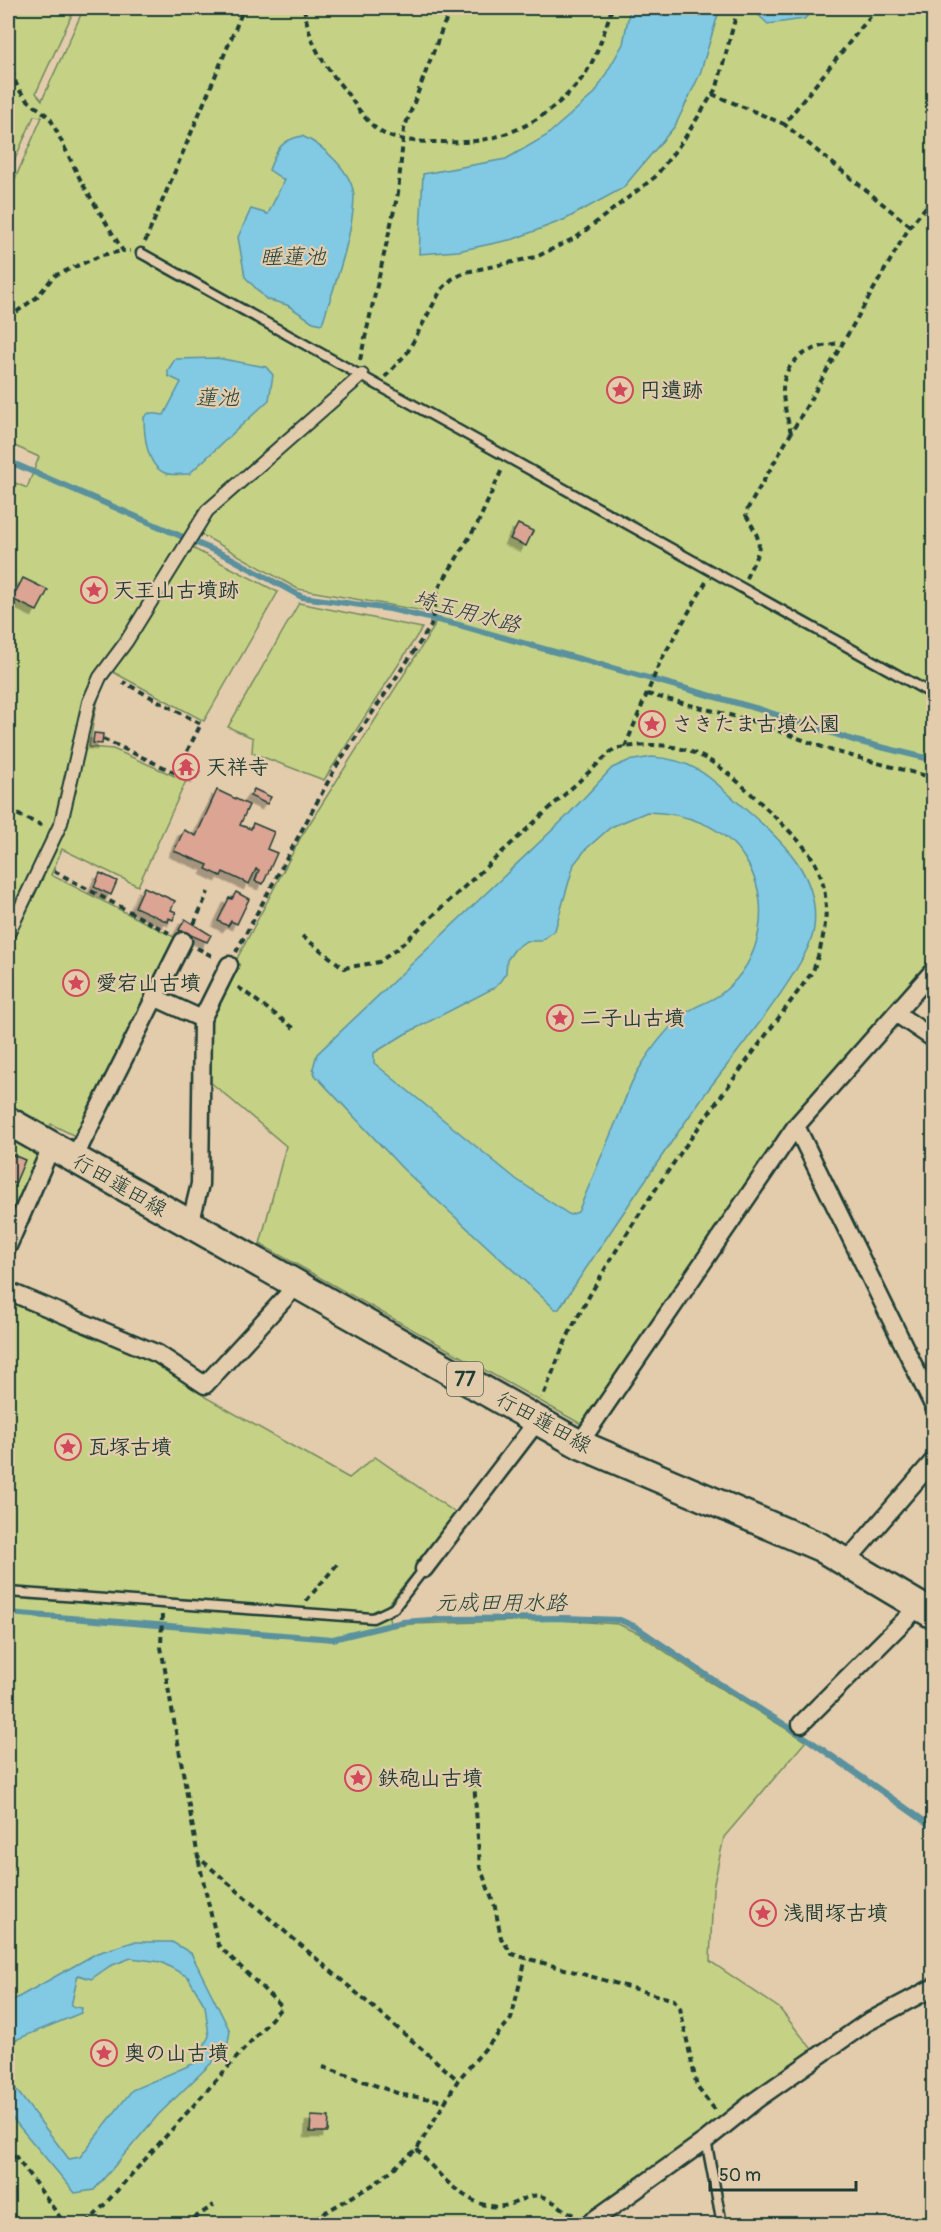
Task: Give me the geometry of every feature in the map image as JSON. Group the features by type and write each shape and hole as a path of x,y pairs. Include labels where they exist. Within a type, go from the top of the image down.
{"main road":[{"name":"行田蓮田線","path":"8,1121 297,1285 538,1412 579,1444 820,1547 926,1611"}],"street":[{"path":"8,934 43,865 65,811 89,702 100,676 126,642 207,511 359,374"},
{"path":"8,1246 154,997 183,941"},
{"path":"579,1444 796,1126 897,1014 933,970"},
{"path":"190,1225 200,1184 202,1019 226,971"},
{"path":"154,997 202,1019"},
{"path":"897,1014 933,1039"},
{"path":"796,1126 933,1407"},
{"path":"8,1292 158,1354 205,1385 297,1285"},
{"path":"424,1569 538,1412"},
{"path":"846,1562 933,1460"},
{"path":"801,1724 926,1611"},
{"path":"593,2220 706,2140 756,2100 866,2023 933,1988"}],"lane":[{"path":"141,253 933,695"},
{"path":"8,1592 373,1618 394,1608 424,1569"},
{"path":"706,2140 722,2224"}],"path":[{"path":"8,318 37,297 54,276 102,255 123,250 141,253 243,8"},
{"path":"304,8 307,28 318,55 371,123 388,136 468,143 495,138 533,123 580,81 599,47 612,8"},
{"path":"359,374 398,193 404,129 444,24 454,8"},
{"path":"378,385 406,353 441,290 452,279 465,272 536,257 578,237 655,177 684,139 712,94 738,8"},
{"path":"784,124 877,8"},
{"path":"8,50 14,79 23,96 44,111 51,120 82,183 123,250"},
{"path":"712,94 784,124 910,226"},
{"path":"742,587 760,548 760,538 746,515 748,508 910,226 933,197"},
{"path":"791,434 783,392 784,379 793,362 820,345 842,343"},
{"path":"226,971 337,765 432,623 438,589 477,523 508,457"},
{"path":"625,747 657,671 713,571"},
{"path":"103,739 176,773 201,724 123,682"},
{"path":"647,694 749,720 833,751 933,778"},
{"path":"302,936 344,968 379,962 398,948 614,749 642,743 669,746 707,757 727,770 806,848 821,876 826,909 823,944 813,971 701,1123 622,1240 574,1324 538,1412"},
{"path":"8,810 57,832"},
{"path":"43,865 183,941 226,971 252,996 295,1029"},
{"path":"194,924 208,892"},
{"path":"297,1612 340,1561"},
{"path":"87,2224 282,2007 218,1945 198,1857 161,1647 162,1620"},
{"path":"474,1781 480,1867 495,1907 501,1938 512,1954 674,2000 680,2008 697,2087 726,2124"},
{"path":"198,1857 458,2080"},
{"path":"305,2224 376,2182 417,2149 458,2080 511,2019 526,1958"},
{"path":"323,2067 403,2095 445,2102"},
{"path":"8,2146 65,2224"},
{"path":"417,2149 441,2179 480,2204 507,2206 531,2195 544,2197 577,2216 593,2220"},
{"path":"185,2224 214,2205"}],"green space":[{"name":"さきたま古墳公園","path":"8,8 75,8 36,93 42,100 84,8 933,8 933,959 790,1124 593,1414 581,1424 260,1244 286,1146 209,1081 208,1016 301,837 434,627 436,613 298,589 201,534 194,549 278,592 204,721 113,672 102,688 89,747 113,749 186,781 138,886 62,849 51,875 176,938 75,1136 51,1124 8,1223 8,480 27,488 39,457 8,443 8,195 42,117 34,116 8,175"},
{"path":"299,603 422,628 324,780 252,753 253,738 228,727"},
{"path":"8,1298 160,1360 205,1397 349,1478 375,1457 460,1516 386,1607 391,1627 411,1624 557,1620 618,1624 638,1633 707,1680 806,1741 724,1837 713,1888 710,1961 779,2008 815,2053 692,2146 576,2224 8,2224"}],"water":[{"path":"630,8 720,8 700,74 675,126 623,188 566,219 514,239 458,251 419,254 423,174 506,159 546,136 595,93 623,44"},
{"path":"751,8 816,8 804,19 768,24"},
{"name":"睡蓮池","path":"302,136 319,146 336,161 349,179 354,198 347,245 322,324 313,322 287,305 266,299 245,277 238,237 251,209 268,214 284,180 269,170 274,157 280,147 289,140"},
{"name":"蓮池","path":"217,358 266,367 273,375 269,400 189,474 165,473 154,464 147,448 144,417 149,413 164,415 181,382 168,376 168,370 175,359"},
{"path":"652,757 684,763 707,776 764,825 788,850 806,878 812,893 814,928 809,945 784,989 702,1098 559,1309 555,1309 403,1169 315,1075 313,1068 317,1054 565,818 612,768 628,761","holes":["647,812 702,823 715,829 736,847 745,859 759,894 759,930 747,964 736,980 718,996 690,1010 672,1025 644,1061 630,1085 578,1212 570,1215 516,1179 374,1063 374,1053 405,1034 496,987 506,973 507,960 515,949 526,941 541,941 555,930 574,864 586,849 611,827"]},
{"path":"133,1942 172,1942 191,1953 230,2031 227,2048 159,2114 94,2190 75,2193 8,2113 8,2079 69,2159 80,2157 132,2090 195,2063 209,2036 205,2006 188,1977 161,1962 131,1958 110,1966 91,1979 78,1975 71,2006 82,2008 81,2013 8,2043 8,2003 97,1953"}],"building":[{"path":"518,524 533,531 526,546 510,539"},
{"path":"23,578 48,590 37,611 12,599"},
{"path":"94,733 103,734 102,744 93,743"},
{"path":"188,766 200,772 196,778 185,773"},
{"path":"254,789 271,797 267,804 250,796"},
{"path":"217,790 249,805 240,825 251,829 253,823 274,832 267,849 277,853 263,884 255,881 259,870 256,869 249,884 223,872 221,876 206,869 208,865 174,851 184,830 196,836"},
{"path":"100,873 117,881 111,895 94,887"},
{"path":"144,887 175,901 171,910 176,912 173,920 169,918 168,922 135,907"},
{"path":"236,892 249,899 237,924 231,921 228,926 218,921 229,898 232,899"},
{"path":"185,919 211,935 207,942 179,930"},
{"path":"8,1153 25,1160 15,1184 8,1180"},
{"path":"311,2116 329,2117 328,2132 310,2132"}],"waterway":[{"name":"埼玉用水路","path":"8,461 229,557 302,597 390,609 459,625 762,710 856,741 934,760"},
{"name":"元成田用水路","path":"8,1613 333,1639 403,1622 444,1619 620,1620 636,1627 712,1679 809,1740 934,1828"}],"place":[{"name":"円遺跡","path":"620,390"},
{"name":"天王山古墳跡","path":"94,590"},
{"name":"さきたま古墳公園","path":"652,724"},
{"name":"天祥寺","path":"186,767"},
{"name":"愛宕山古墳","path":"76,983"},
{"name":"二子山古墳","path":"560,1018"},
{"name":"瓦塚古墳","path":"68,1447"},
{"name":"鉄砲山古墳","path":"358,1778"},
{"name":"浅間塚古墳","path":"763,1913"},
{"name":"奥の山古墳","path":"104,2053"}]}
